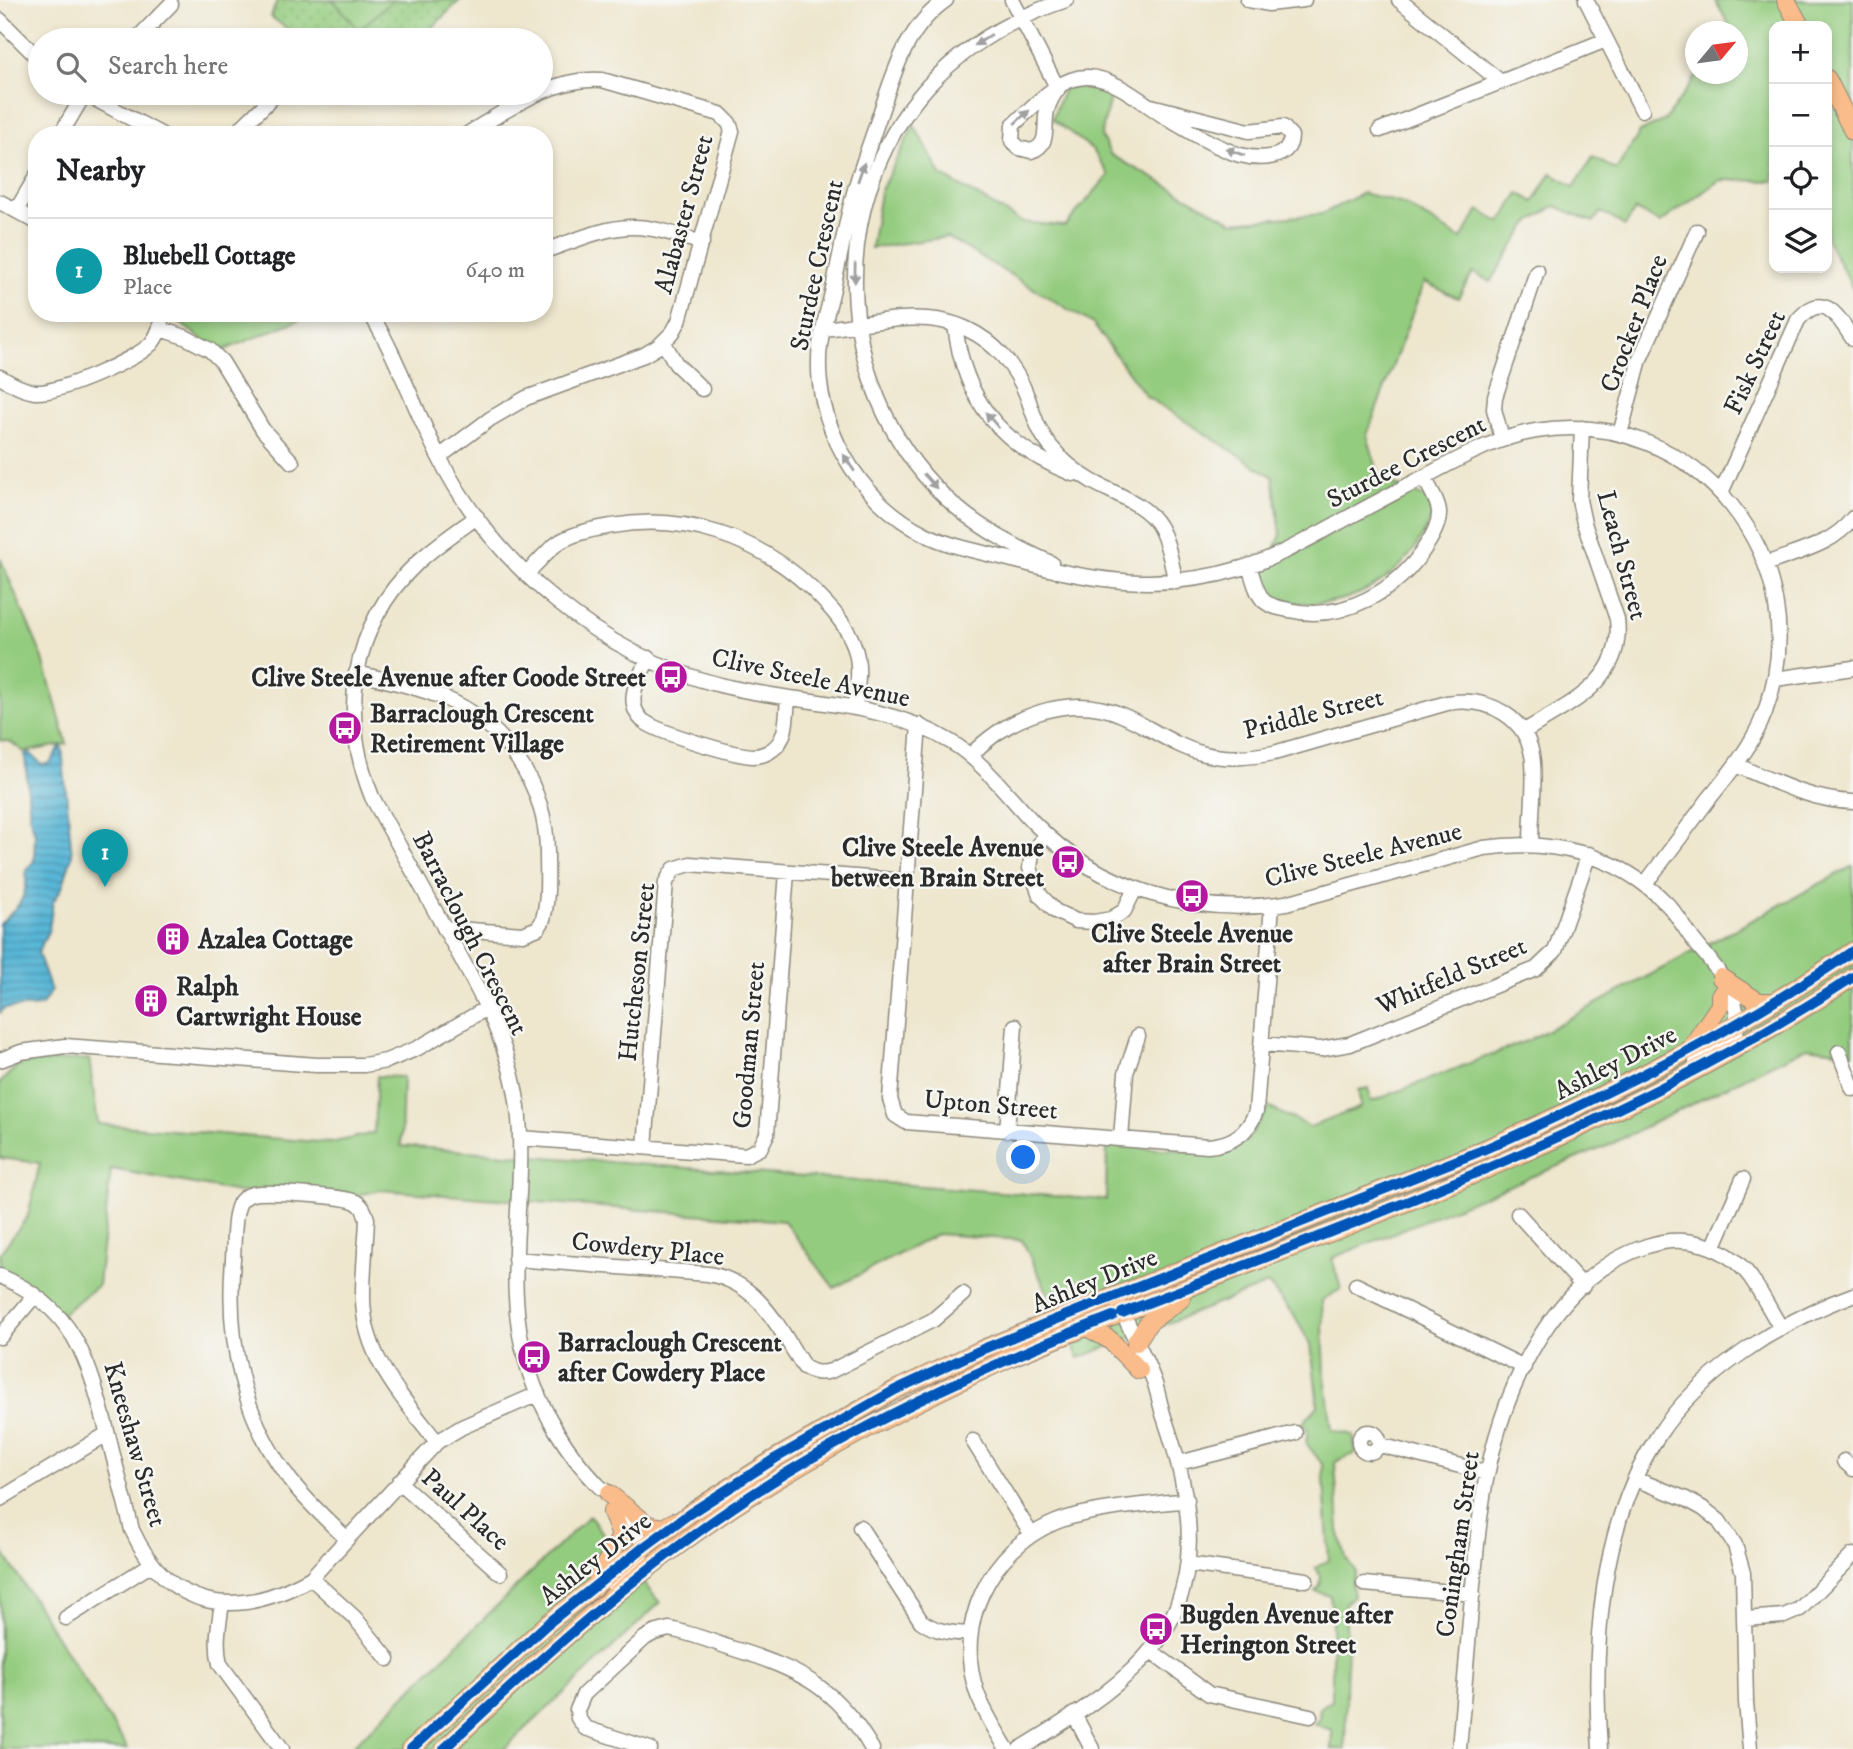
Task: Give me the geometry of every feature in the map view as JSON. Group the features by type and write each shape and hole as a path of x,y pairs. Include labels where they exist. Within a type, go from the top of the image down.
{"main road":[{"path":"1786,0 1797,21"},
{"path":"1830,84 1853,131"},
{"name":"Ashley Drive","path":"411,1749 495,1669 595,1584 644,1547 689,1514 776,1458 895,1390 983,1349 1511,1138 1598,1098 1689,1051 1774,1002 1853,951"},
{"name":"Ashley Drive","path":"444,1749 476,1717 612,1598 672,1551 732,1508 830,1448 965,1378 1087,1326 1506,1161 1623,1108 1720,1058 1853,977"},
{"path":"1689,1051 1720,1005 1721,987 1759,1002 1774,1002"},
{"path":"1136,1342 1142,1329 1164,1309 1193,1293 1232,1278 1245,1265"},
{"path":"1087,1326 1106,1337 1139,1370"},
{"path":"607,1497 648,1525 663,1528 689,1514"},
{"path":"595,1584 621,1536 607,1497"}],"street":[{"name":"Sturdee Crescent","path":"946,0 921,23 898,60 856,187 820,345 824,402 832,429 850,466 885,507 930,536 1044,568 1108,581 1141,584 1213,577 1249,566 1290,548 1423,477 1502,439 1552,429 1582,428 1620,434 1670,453 1695,468 1721,493 1742,517 1753,535 1773,584 1779,612 1780,642 1775,679 1760,723 1736,765 1644,884"},
{"path":"1012,0 1058,89 1080,78 1098,78 1240,155 1280,155 1286,152 1291,143 1292,136 1283,127 1249,131 1151,106"},
{"name":"Sturdee Crescent","path":"1066,0 1021,17 971,48 955,60 909,109 882,155 869,186 860,218 854,274 861,345 873,386 900,440 938,489 980,525 1024,551 1078,574"},
{"path":"1248,0 1268,4 1304,0"},
{"path":"1399,0 1501,82"},
{"path":"1586,0 1642,110"},
{"path":"148,28 171,4"},
{"path":"0,20 28,48"},
{"path":"1380,130 1606,40"},
{"name":"Alabaster Street","path":"553,88 587,79 602,80 720,114 729,123 732,135 679,321 664,343"},
{"path":"885,99 909,109"},
{"path":"65,126 78,105"},
{"path":"107,105 146,126"},
{"path":"243,126 265,105"},
{"name":"Alabaster Street","path":"481,126 518,105"},
{"path":"16,211 28,190"},
{"path":"0,202 28,217"},
{"path":"553,248 608,230 634,227 651,228 702,243"},
{"name":"Crocker Place","path":"1620,434 1640,359 1697,231"},
{"path":"1502,439 1496,420 1494,397 1537,271"},
{"name":"Fisk Street","path":"1721,493 1798,320 1805,312 1815,307 1825,307 1833,311 1853,339"},
{"path":"824,329 915,319 955,325 983,338 1007,362 1024,390 1041,433 1068,464 1091,481"},
{"path":"0,377 18,388 38,392 52,391 138,355 151,343 160,329 161,322"},
{"name":"Clive Steele Avenue","path":"375,322 402,372 439,457 477,517 527,574 568,610 588,625 649,658 716,684 788,699 888,713 919,724 970,756 1046,835 1087,866 1135,889 1184,902 1203,905 1272,905 1315,897 1484,849 1531,844 1561,847 1589,854 1619,867 1644,884 1675,913 1713,963 1721,987 1736,1005 1739,1021"},
{"path":"955,325 964,371 979,402 999,429 1025,450 1091,481 1148,513 1165,537 1175,582"},
{"path":"160,329 185,337 210,350 222,362 262,430 292,462"},
{"path":"439,457 513,404 551,387 644,355 664,343 676,364 702,389"},
{"name":"Leach Street","path":"1522,732 1594,686 1606,673 1617,650 1617,619 1584,523 1579,500 1582,428"},
{"path":"1025,450 1041,433"},
{"path":"1249,566 1266,603 1294,612 1336,610 1378,594 1405,573 1431,539 1438,520 1437,502 1423,477"},
{"name":"Barraclough Crescent","path":"477,517 416,564 393,590 370,630 356,673 353,728 362,771 372,797 489,1013 511,1073 520,1138 521,1186 514,1303 528,1371 555,1427 575,1458 607,1497 630,1535 644,1547"},
{"path":"1766,564 1828,540 1853,518"},
{"path":"527,574 560,542 591,530 626,524 676,524 739,540 766,553 790,570 824,600 841,623 852,641 858,663 855,707"},
{"path":"971,548 980,525"},
{"path":"649,658 633,696 634,707 646,723 689,740 753,756 769,752 776,747 784,733 788,699"},
{"path":"1775,679 1853,668"},
{"path":"356,673 419,689 472,713 504,740 521,762 534,786 543,813 547,840 542,922 538,928 523,934 444,929"},
{"name":"Priddle Street","path":"970,756 995,734 1025,717 1047,710 1079,706 1120,714 1183,747 1204,754 1250,757 1274,753 1455,701 1472,701 1496,707 1509,715 1522,732 1533,761 1531,844"},
{"name":"Upton Street","path":"919,724 891,1108 895,1115 906,1122 1208,1146 1233,1140 1244,1133 1256,1111 1272,905"},
{"path":"1736,765 1792,789 1819,797 1853,802"},
{"path":"1046,835 1032,852 1030,868 1040,895 1055,911 1076,921 1111,919 1124,911 1135,889"},
{"name":"Whitfeld Street","path":"1261,1044 1321,1049 1350,1044 1536,969 1555,951 1589,854"},
{"name":"Hutcheson Street","path":"645,1147 668,877 674,869 690,864 906,881"},
{"name":"Goodman Street","path":"520,1138 746,1155 755,1152 766,1140 787,872"},
{"path":"1623,1108 1698,1061 1736,1033 1739,1021 1752,1026 1762,1023 1817,992 1833,990"},
{"path":"0,1060 22,1052 65,1046 353,1066 386,1061 489,1013"},
{"path":"1007,1131 1016,1026"},
{"path":"1121,1139 1126,1073 1138,1035"},
{"path":"1839,1052 1853,1089"},
{"path":"1713,1248 1743,1179"},
{"path":"347,1539 316,1510 282,1468 264,1437 243,1387 235,1351 231,1289 237,1208 245,1197 260,1193 347,1199 362,1208 367,1219 362,1296 371,1345 394,1387 437,1442"},
{"path":"1518,1214 1583,1286"},
{"name":"Coningham Street","path":"1459,1749 1487,1473 1507,1406 1524,1367 1546,1328 1583,1286 1626,1255 1658,1242 1687,1241 1713,1248 1738,1264 1751,1278 1781,1328"},
{"name":"Cowdery Place","path":"515,1259 708,1274 733,1281 754,1294 804,1367 820,1374 933,1320 963,1294"},
{"name":"Kneeshaw Street","path":"0,1276 35,1295 55,1312 72,1332 84,1354 132,1530 141,1548 152,1564 173,1585 191,1595 222,1603 262,1600 285,1593 311,1578 437,1442 462,1427 538,1394"},
{"path":"1356,1285 1524,1367"},
{"path":"0,1337 35,1295"},
{"path":"1600,1749 1597,1680 1604,1591 1619,1523 1635,1479 1659,1433 1685,1402 1730,1362 1781,1328 1853,1295"},
{"path":"1020,1749 1120,1681 1151,1650 1180,1597 1188,1564 1187,1500 1180,1463 1154,1382 1136,1342 1110,1298"},
{"name":"Ashley Drive","path":"1118,1315 1139,1370 1163,1415"},
{"path":"1180,1463 1296,1433"},
{"path":"0,1500 107,1434"},
{"path":"973,1441 1031,1534"},
{"path":"1380,1445 1487,1473"},
{"path":"476,1717 497,1688 627,1574 644,1547 655,1550 667,1544 781,1469 830,1448"},
{"path":"1635,1479 1704,1509 1719,1521 1731,1536 1743,1573 1750,1749"},
{"name":"Paul Place","path":"399,1482 500,1573"},
{"path":"1007,1749 977,1693 971,1670 970,1634 976,1607 989,1580 1008,1555 1031,1534 1058,1521 1086,1514 1187,1500"},
{"path":"860,1527 920,1621 943,1632 970,1634"},
{"path":"1745,1619 1784,1616 1800,1609 1853,1555"},
{"path":"66,1618 152,1564"},
{"path":"1188,1564 1306,1580"},
{"path":"311,1578 355,1618 388,1659"},
{"path":"1364,1584 1473,1594"},
{"path":"222,1603 217,1636 220,1664 282,1749"},
{"path":"650,1749 585,1728 578,1718 577,1710 584,1694 645,1638 668,1629 777,1662 802,1674 843,1706 860,1727 872,1749"},
{"path":"1151,1650 1209,1694 1310,1716"},
{"path":"1074,1714 1092,1749"}],"green space":[{"path":"277,0 460,0 432,28 286,28 271,17"},
{"path":"333,0 393,0 361,28 357,28"},
{"path":"1715,0 1853,0 1853,289 1832,249 1832,21 1769,21 1769,181 1720,180 1660,223 1635,210 1625,226 1601,212 1593,222 1555,206 1528,224 1490,282 1473,272 1458,298 1424,282 1367,435 1380,479 1425,497 1433,514 1421,538 1389,576 1346,598 1322,603 1297,603 1271,598 1262,578 1281,535 1273,477 1146,396 1093,324 947,237 871,248 880,192 914,125 941,175 1022,222 1065,226 1109,175 1092,149 1052,119 1065,86 1112,89 1101,136 1111,155 1233,222 1322,214 1363,193 1403,204 1461,239 1479,210 1501,223 1519,193 1534,202 1551,173 1574,187 1593,157 1616,170 1640,132 1665,120 1691,84 1748,84 1748,21 1727,21"},
{"path":"181,322 294,322 219,352"},
{"path":"0,558 42,656 67,744 24,752 11,742 0,740"},
{"path":"1853,866 1853,1053 1807,1047 1607,1146 1332,1258 1341,1289 1322,1300 1325,1376 1332,1430 1353,1435 1356,1453 1335,1462 1339,1530 1346,1558 1356,1572 1351,1583 1354,1595 1345,1603 1345,1749 1331,1749 1332,1730 1314,1724 1319,1719 1320,1707 1332,1701 1332,1614 1330,1596 1315,1591 1320,1586 1321,1576 1315,1568 1329,1560 1323,1465 1306,1443 1308,1430 1303,1423 1318,1406 1311,1345 1293,1314 1268,1284 1079,1358 1022,1240 937,1234 834,1288 784,1221 381,1190 353,1196 238,1192 111,1169 98,1285 62,1314 0,1276 0,1253 28,1216 40,1163 0,1158 0,1083 20,1063 89,1059 98,1124 331,1143 374,1133 377,1076 403,1077 401,1146 1106,1200 1107,1146 1222,1152 1247,1141 1268,1107 1310,1127 1361,1107 1358,1090 1368,1088 1371,1102 1529,1040"},
{"path":"589,1516 660,1603 504,1749 350,1749"},
{"path":"0,1547 128,1749 0,1749"}],"water":[{"path":"60,747 72,856 62,888 53,902 49,929 38,953 51,991 41,1006 4,1008 0,1013 0,924 21,901 26,888 26,870 34,861 35,834 30,817 25,755 30,753 42,765 50,763"}],"cycle path":[{"path":"411,1749 546,1625 644,1547 689,1514 776,1458 895,1390 983,1349 1478,1152 1527,1130 1717,1035 1853,951"},
{"path":"1122,1313 1404,1203 1589,1123 1679,1079 1767,1030 1853,977"},
{"path":"444,1749 619,1593 732,1508 823,1452 917,1402 1014,1357 1113,1316"}],"place":[{"name":"Clive Steele Avenue after Coode Street","path":"671,677"},
{"name":"Barraclough Crescent Retirement Village","path":"345,728"},
{"name":"Clive Steele Avenue between Brain Street","path":"1068,862"},
{"name":"Bluebell Cottage","path":"105,887"},
{"name":"Clive Steele Avenue after Brain Street","path":"1192,896"},
{"name":"Azalea Cottage","path":"173,939"},
{"name":"Ralph Cartwright House","path":"151,1001"},
{"name":"Barraclough Crescent after Cowdery Place","path":"534,1357"},
{"name":"Bugden Avenue after Herington Street","path":"1156,1629"}]}
